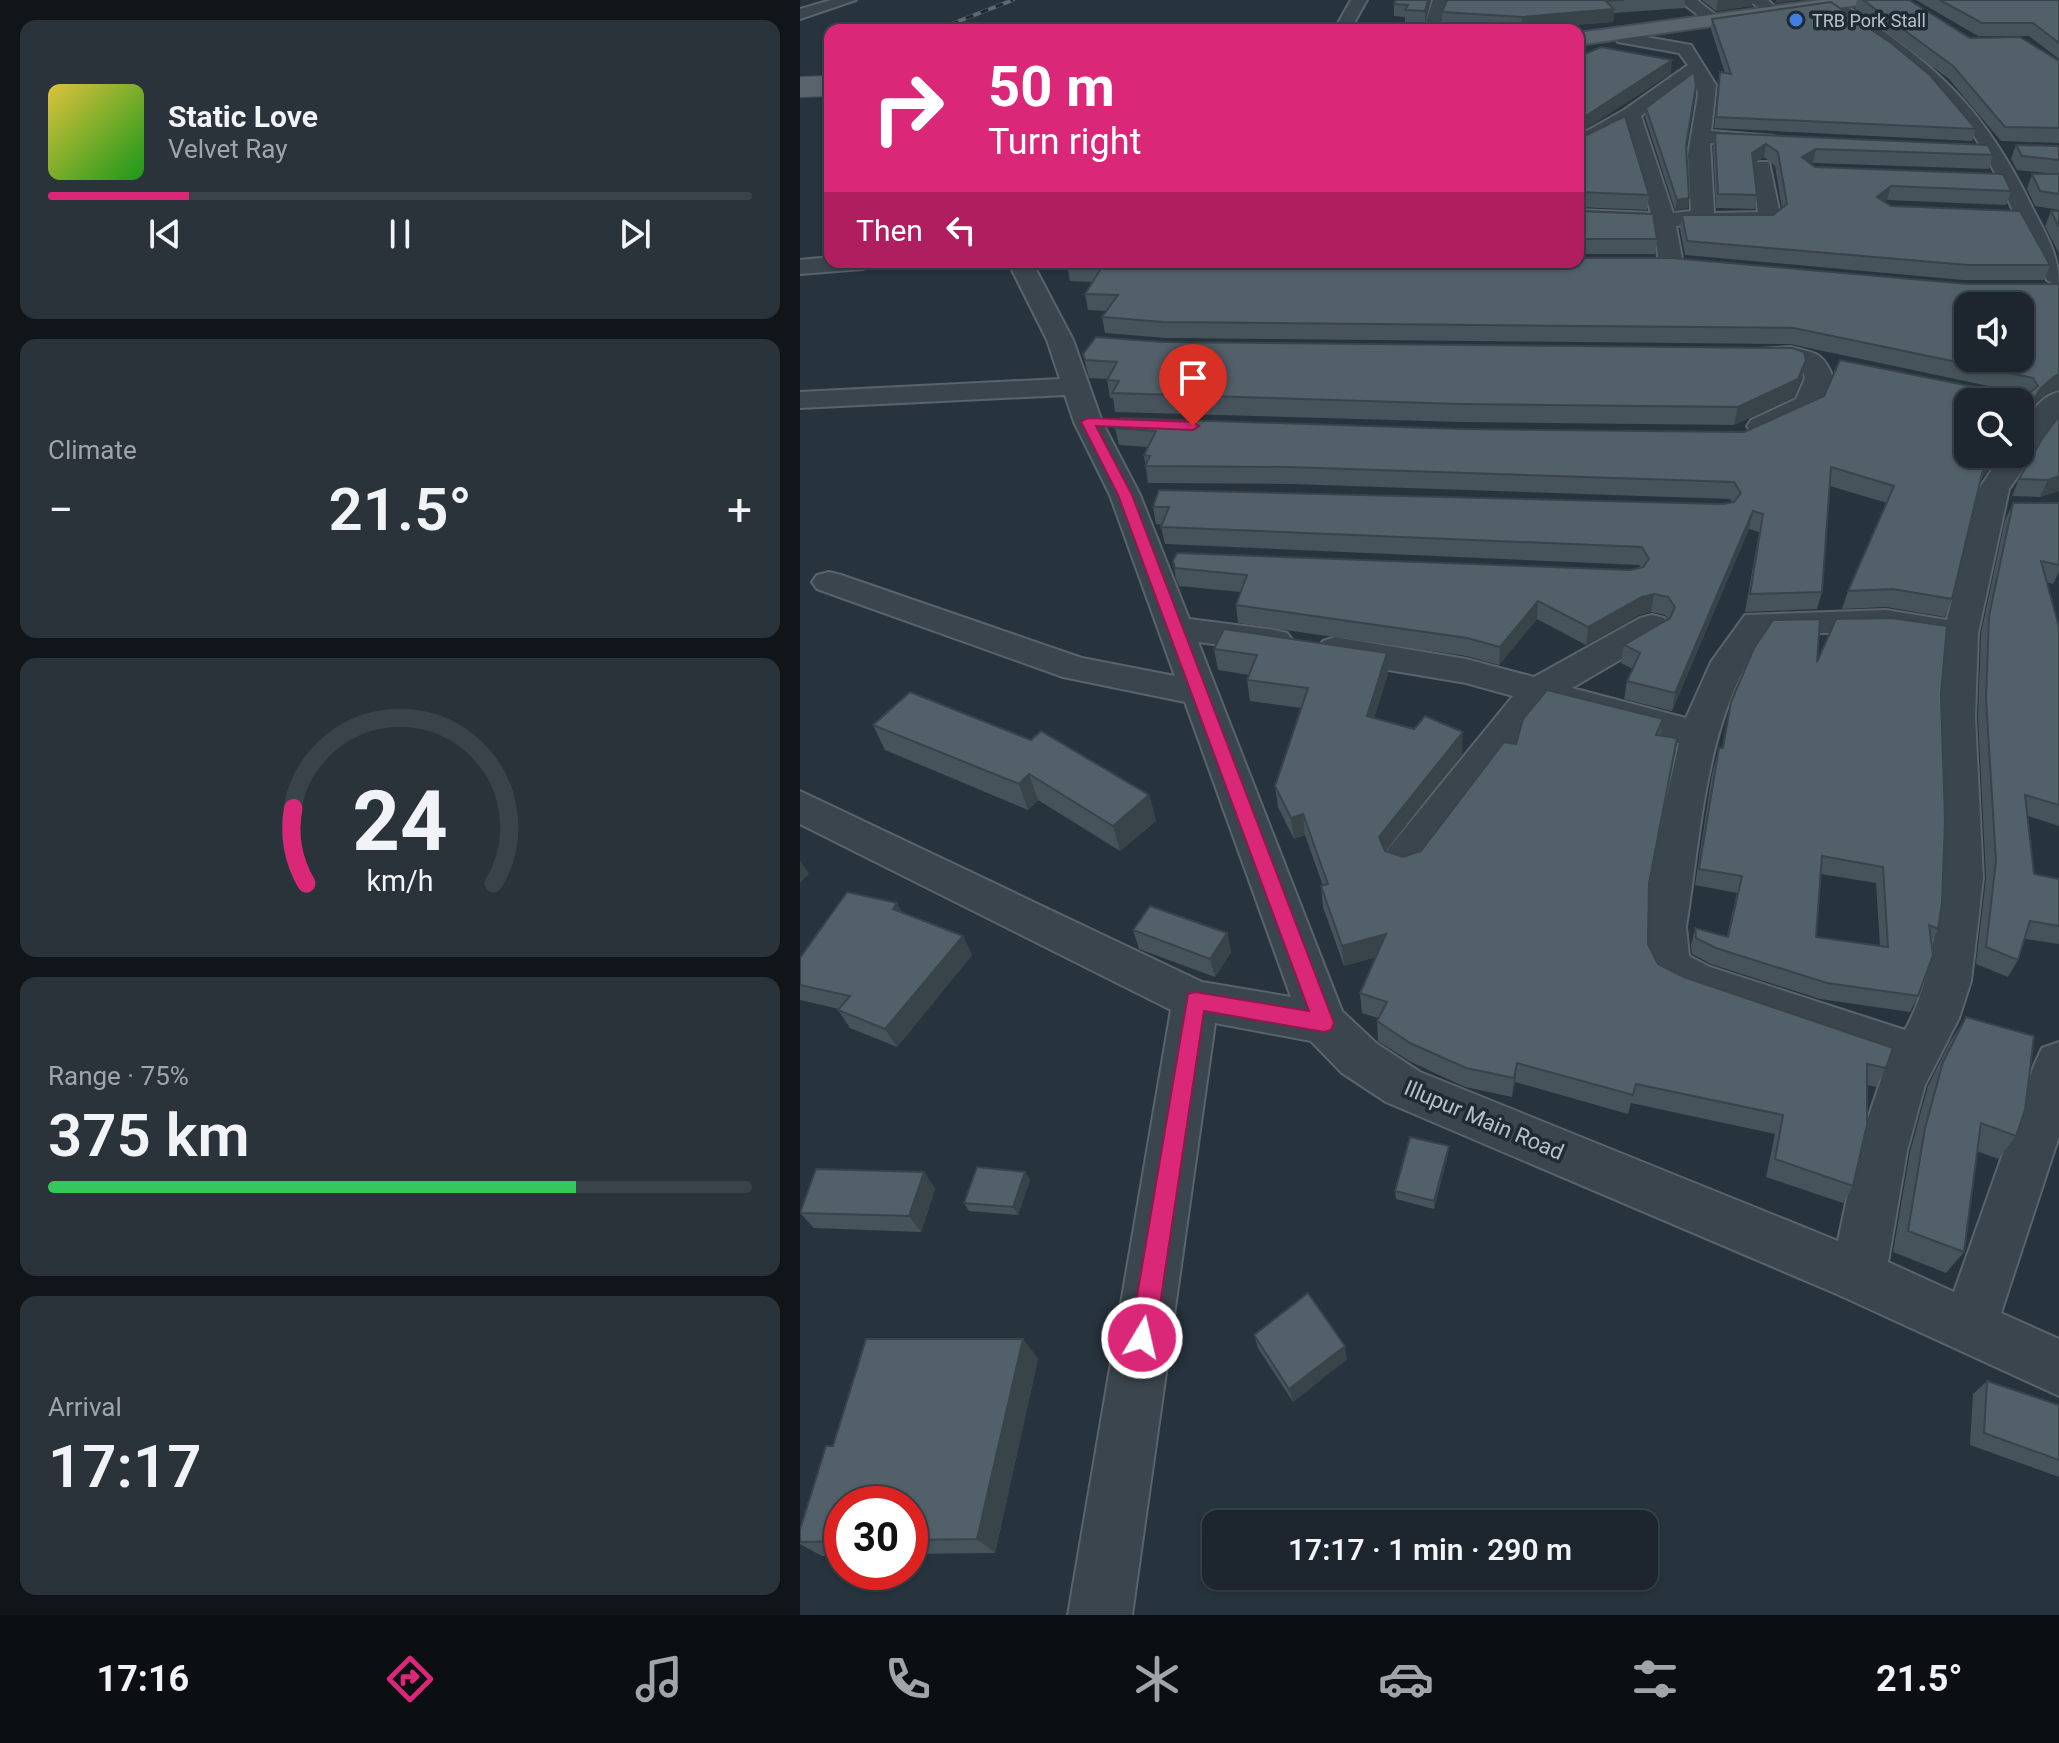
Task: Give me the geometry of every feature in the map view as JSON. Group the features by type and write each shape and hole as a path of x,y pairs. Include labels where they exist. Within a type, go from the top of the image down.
{"main road":[{"path":"1584,33 1622,33 1762,3 1859,0"},
{"path":"1584,38 1818,1"},
{"path":"800,80 824,79"},
{"path":"800,87 824,86"}],"street":[{"path":"800,14 848,0"},
{"path":"1345,24 1359,0"},
{"path":"1434,21 1441,0"},
{"path":"1686,0 1708,15"},
{"path":"1818,1 1897,51 1926,74 1975,123 2010,180 2023,215 2050,252 2054,287"},
{"path":"1590,56 1622,33 1685,49 1706,74 1714,113 1700,136 1703,217"},
{"path":"1897,51 1928,48"},
{"path":"1584,141 1631,114 1698,66"},
{"path":"1926,74 1957,72"},
{"path":"1631,114 1664,220 1671,264"},
{"path":"1944,122 2004,124"},
{"path":"1700,136 1794,141"},
{"path":"1964,150 2018,151"},
{"path":"1584,217 1770,219 1762,166"},
{"path":"1980,179 2035,181"},
{"path":"1996,214 2047,216"},
{"path":"1644,264 1702,266"},
{"path":"800,267 824,265"},
{"name":"Illupur Main Road","path":"1024,268 1075,342 1093,410 1140,495 1167,557 1175,628 1324,1023 1359,1058 1403,1087 1858,1276 2059,1368"},
{"path":"1719,357 1790,355 1842,367"},
{"path":"1740,437 1808,404 1819,378 1814,362"},
{"path":"800,400 1093,410"},
{"path":"2034,404 2054,405"},
{"path":"2034,431 2054,405"},
{"path":"1858,1276 1882,1151 1902,1082 1936,1018 1948,981 1962,878 1956,717 1961,633 2005,508 1994,489 2008,468"},
{"path":"829,582 1076,669 1201,693"},
{"path":"1916,1054 1696,981 1668,966 1664,927 1699,735 1714,682 1735,647 1757,623 1886,621 1961,633"},
{"path":"1404,859 1475,765 1538,691 1652,626"},
{"path":"1175,628 1451,668 1699,735"},
{"path":"800,806 1195,1000 1324,1023"},
{"path":"1100,1615 1195,1000"},
{"path":"1969,1327 2059,1063"}],"building":[{"path":"1396,0 1428,0 1425,11 1405,10 1408,5 1394,4"},
{"path":"1447,0 1624,0 1606,1 1614,9 1522,17 1442,12"},
{"path":"1863,0 1909,0 1970,38 2020,37 2059,61 2059,128 2005,127 1953,66"},
{"path":"1940,0 2059,0 2059,43 2033,23 1982,23"},
{"path":"1831,2 1891,43 1930,75 1976,129 1716,117 1720,72 1731,74 1712,19"},
{"path":"1601,47 1672,60 1584,117 1584,54"},
{"path":"1694,72 1696,86 1686,145 1689,198 1677,200 1646,108"},
{"path":"1625,116 1649,195 1584,192 1584,136"},
{"path":"1715,133 1988,145 1993,155 1816,149 1802,157 1815,167 2003,174 2011,191 1891,186 1877,197 1891,206 2020,211 2050,265 1968,265 1687,241 1682,215 1773,215 1787,204 1778,152 1766,144 1752,153 1757,195 1718,194"},
{"path":"2016,145 2059,146 2059,160 2022,156"},
{"path":"2032,174 2059,174 2059,194 2040,191"},
{"path":"1584,211 1653,214 1657,239 1584,239"},
{"path":"2051,211 2059,211 2059,227"},
{"path":"1584,258 1673,258 1968,284 2059,284 2059,375 2040,389 2034,399 2034,389 2038,386 2033,378 2004,372 2034,372 2034,292 1954,292 1954,361 1794,328 1163,322 1102,317 1118,295 1085,294 1101,268 1584,268"},
{"path":"1096,337 1163,342 1792,348 1804,352 1806,360 1798,379 1738,407 1461,404 1112,393 1119,381 1107,380 1117,362 1085,360 1083,354"},
{"path":"1840,360 1979,388 1954,388 1954,468 1984,468 1952,599 1893,589 1848,591 1894,486 1831,467 1822,592 1750,594 1763,514 1753,511 1675,693 1627,681 1640,653 1624,645 1670,618 1675,607 1668,597 1654,594 1642,597 1588,627 1538,601 1500,647 1467,638 1236,605 1247,575 1175,568 1173,561 1177,553 1630,570 1643,567 1649,559 1642,547 1161,527 1169,507 1153,507 1159,490 1723,504 1734,502 1741,493 1734,482 1289,467 1145,466 1150,456 1144,455 1156,431 1115,428 1121,418 1461,429 1744,432 1824,396"},
{"path":"2059,416 2059,476 2048,480 2019,479 2025,468 2034,468 2034,453"},
{"path":"2013,503 2059,503 2059,565 2041,561 2059,627 2059,805 2025,795 2034,874 2059,879 2059,926 2030,921 2018,960 1986,947 1996,861 1986,699 1989,616"},
{"path":"1892,618 1947,626 1941,694 1945,821 1942,903 1938,929 1929,925 1933,955 1918,996 1827,983 1716,948 1696,938 1695,928 1728,937 1742,876 1699,869 1719,748 1723,748 1731,702 1754,648 1773,620 1820,619 1817,662 1836,619","holes":["1822,856 1883,867 1888,947 1816,937"]},
{"path":"1224,629 1387,653 1367,716 1414,729 1425,716 1463,732 1379,837 1385,851 1403,857 1421,851 1504,742 1516,744 1523,719 1547,690 1663,719 1656,735 1677,738 1649,883 1648,944 1658,964 1684,977 1893,1048 1886,1068 1867,1064 1867,1125 1853,1186 1775,1159 1783,1115 1636,1084 1633,1095 1517,1063 1514,1078 1466,1068 1410,1043 1377,1021 1387,1002 1360,993 1386,934 1342,946 1321,886 1328,884 1303,814 1291,818 1275,786 1308,688 1247,680 1257,655 1214,649"},
{"path":"910,692 1031,740 1041,731 1149,795 1113,826 1029,774 1019,784 873,725"},
{"path":"847,892 897,903 893,909 963,936 885,1029 838,1010 850,996 800,985 800,958"},
{"path":"1150,906 1227,933 1210,959 1133,930"},
{"path":"1966,1017 2034,1036 2025,1110 2016,1136 1981,1123 1964,1252 1908,1231 1925,1128 1943,1062"},
{"path":"1410,1137 1449,1146 1434,1201 1395,1191"},
{"path":"977,1167 1025,1172 1013,1207 964,1203"},
{"path":"816,1169 924,1172 909,1216 800,1213"},
{"path":"1308,1293 1345,1346 1289,1389 1254,1335"},
{"path":"866,1339 1023,1339 977,1539 928,1540 928,1486 824,1486 824,1541 800,1542 800,1530 826,1446 833,1446"},
{"path":"1987,1381 2059,1405 2059,1460 1984,1433"}],"railway":[{"path":"951,24 1013,0"},
{"path":"800,89 824,79"}],"place":[{"name":"TRB Pork Stall","path":"1796,20"}],"route":[{"path":"1142,1338 1195,1000 1324,1023 1125,495 1088,422 1193,426"}]}
